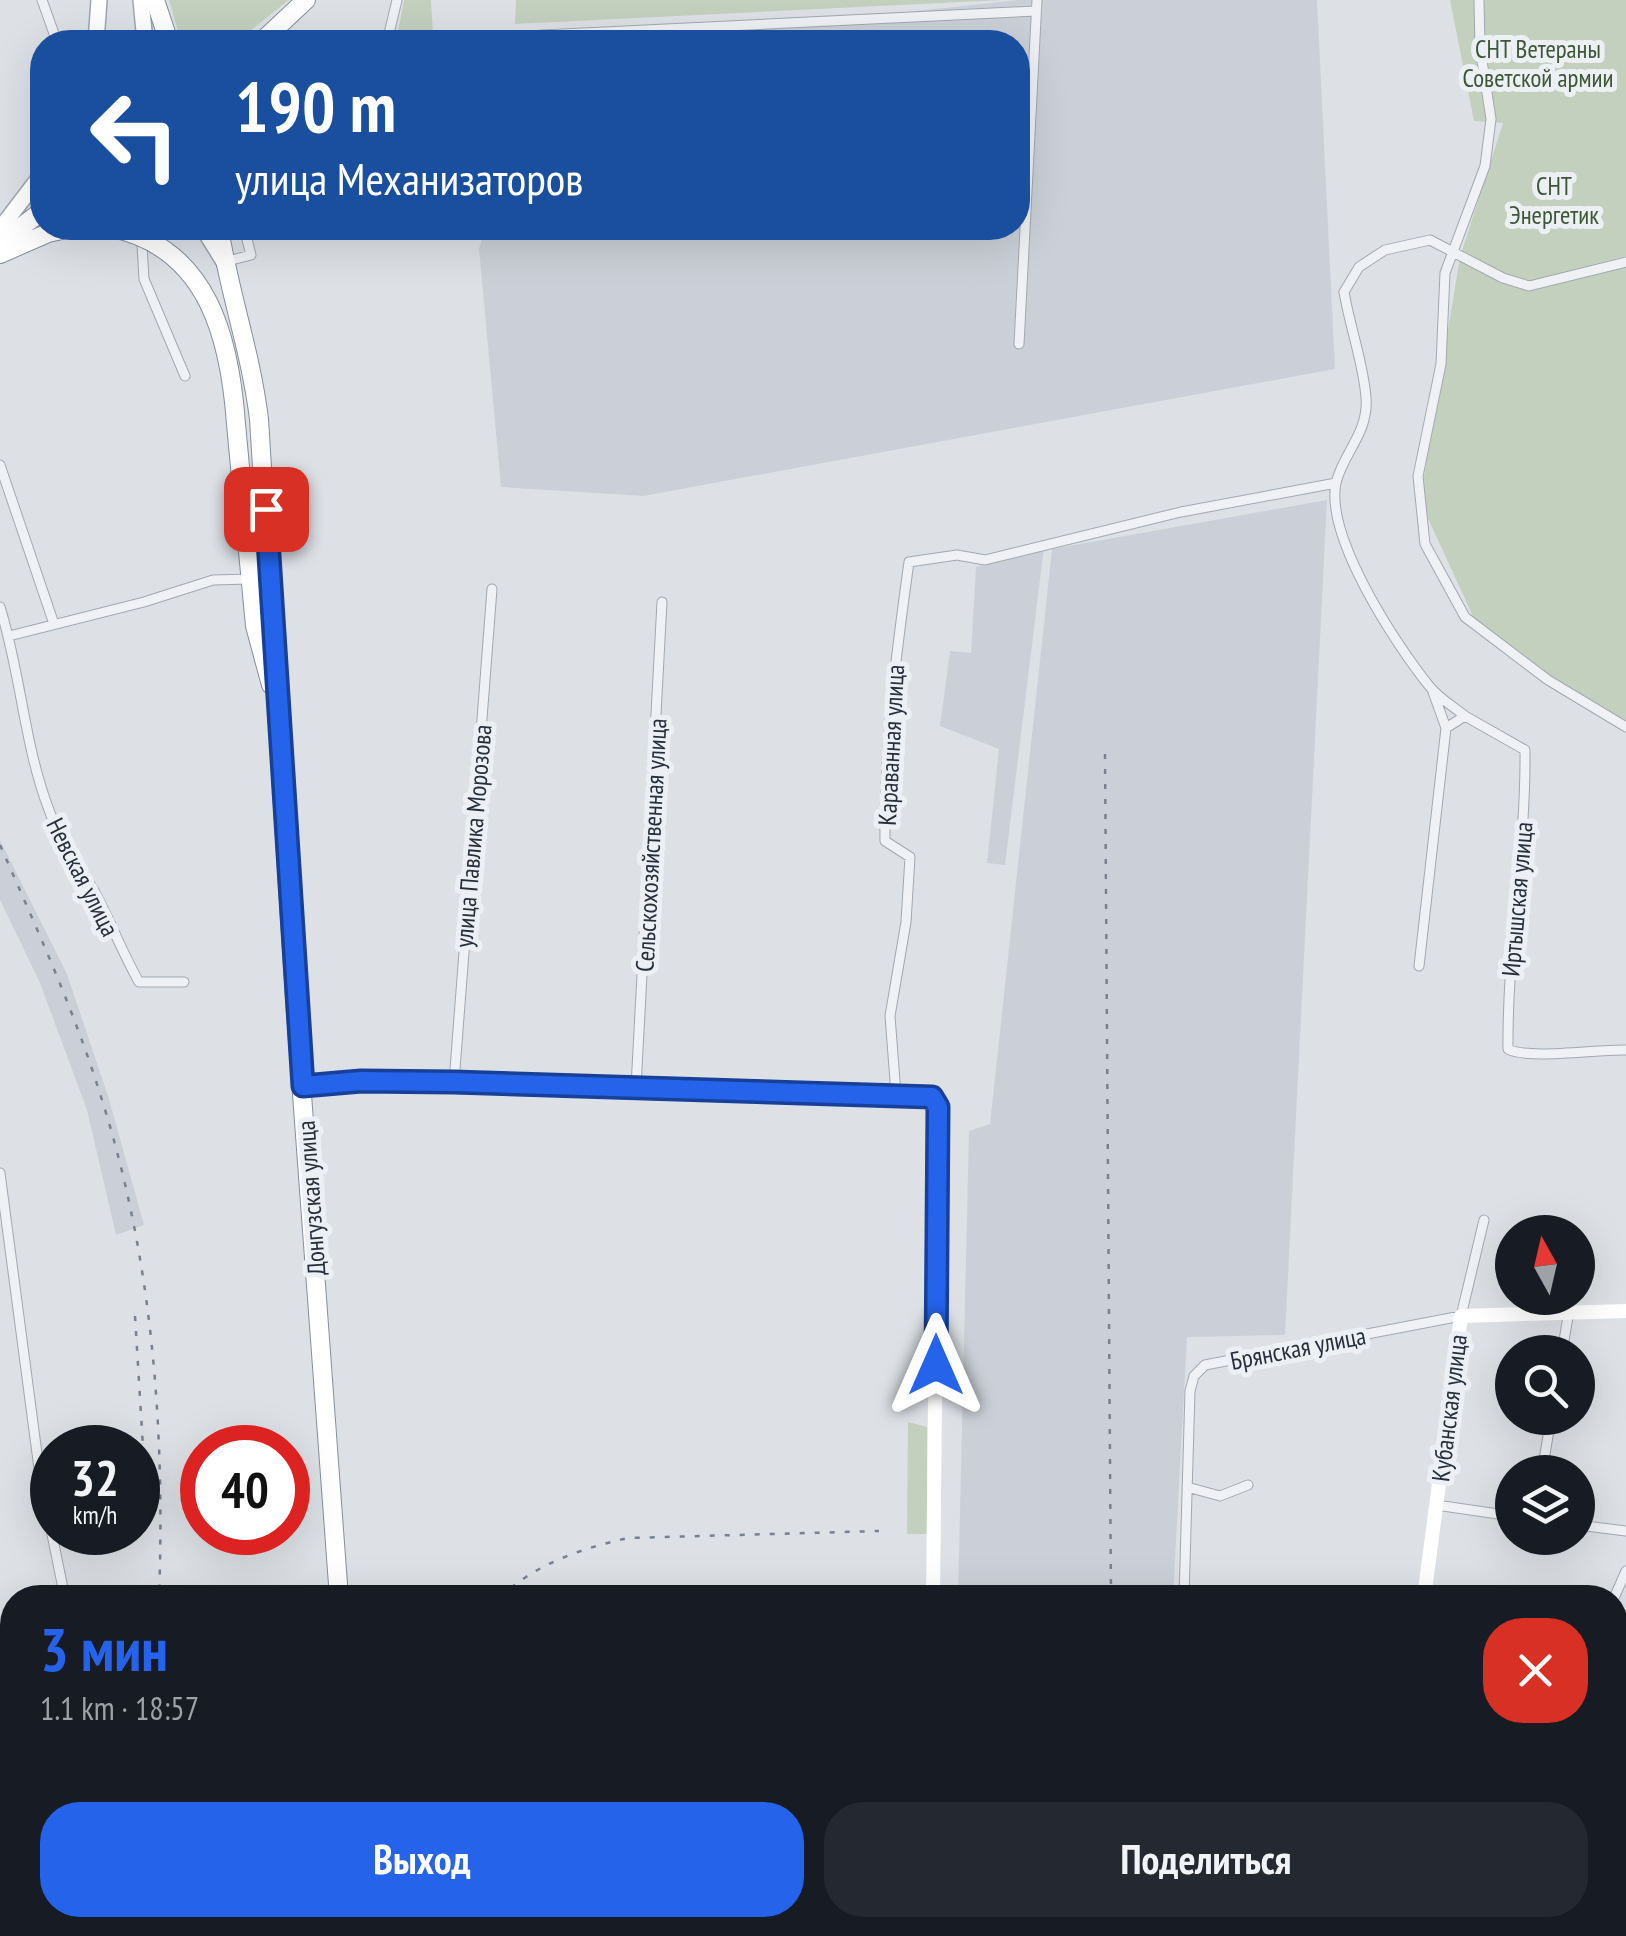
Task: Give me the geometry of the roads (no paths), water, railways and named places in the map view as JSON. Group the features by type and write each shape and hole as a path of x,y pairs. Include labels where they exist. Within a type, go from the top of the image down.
{"highway":[{"path":"156,0 165,30"},
{"path":"273,30 306,0"},
{"path":"0,241 30,217"},
{"path":"0,254 34,240"},
{"path":"142,240 162,248 182,264 199,285 222,332 234,387 250,579 262,664 278,704"},
{"name":"Донгузская улица","path":"221,240 258,403 338,1585"}],"main road":[{"path":"97,30 99,0"},
{"path":"141,0 144,30"},
{"path":"0,229 30,190"},
{"name":"Донгузская улица","path":"210,240 224,262"}],"street":[{"path":"42,0 53,30"},
{"path":"390,30 396,0"},
{"path":"1479,0 1480,48 1491,120 1485,166 1446,272 1442,364 1418,476 1425,544 1465,617 1548,680 1626,727"},
{"path":"627,30 1036,6 1030,125"},
{"path":"142,240 144,280 186,376"},
{"path":"224,262 252,255 248,240"},
{"path":"1019,344 1024,240"},
{"path":"1419,966 1446,728 1432,689 1384,620 1343,545 1336,482 1360,436 1366,400 1344,292 1359,267 1386,250 1430,240 1452,254 1529,286 1626,262"},
{"path":"0,465 54,624"},
{"name":"Караванная улица","path":"896,1094 890,1016 906,922 910,857 886,842 884,784 908,562 957,555 985,560 1181,512 1336,482"},
{"path":"9,636 213,580 250,579"},
{"name":"улица Павлика Морозова","path":"454,1082 492,588"},
{"name":"Сельскохозяйственная улица","path":"636,1088 662,602"},
{"name":"Невская улица","path":"0,607 26,730 62,844 95,893 139,982 184,982"},
{"path":"1432,689 1466,716 1446,728"},
{"name":"Иртышская улица","path":"1466,716 1525,750 1526,804 1508,1048 1516,1054 1626,1050"},
{"path":"303,1086 361,1081 454,1082 932,1097 938,1107 934,1585"},
{"path":"0,1173 40,1476 62,1585"},
{"name":"Кубанская улица","path":"1426,1585 1460,1316 1484,1220"},
{"name":"Брянская улица","path":"1595,1311 1626,1310"},
{"name":"Брянская улица","path":"1184,1585 1190,1391 1194,1376 1205,1366 1460,1316 1495,1314"},
{"path":"1187,1487 1220,1496 1248,1485"},
{"path":"1436,1506 1495,1514"},
{"path":"1595,1527 1626,1531"}],"railway":[{"path":"1105,754 1111,1585"},
{"path":"0,845 80,1035 102,1100 133,1222 152,1346 157,1409 159,1585"},
{"path":"135,1316 142,1425"},
{"path":"514,1585 560,1559 628,1538 879,1531"}],"park label":[{"name":"СНТ Ветераны Советской армии","path":"1538,64"},
{"name":"СНТ Энергетик","path":"1554,200"}]}
